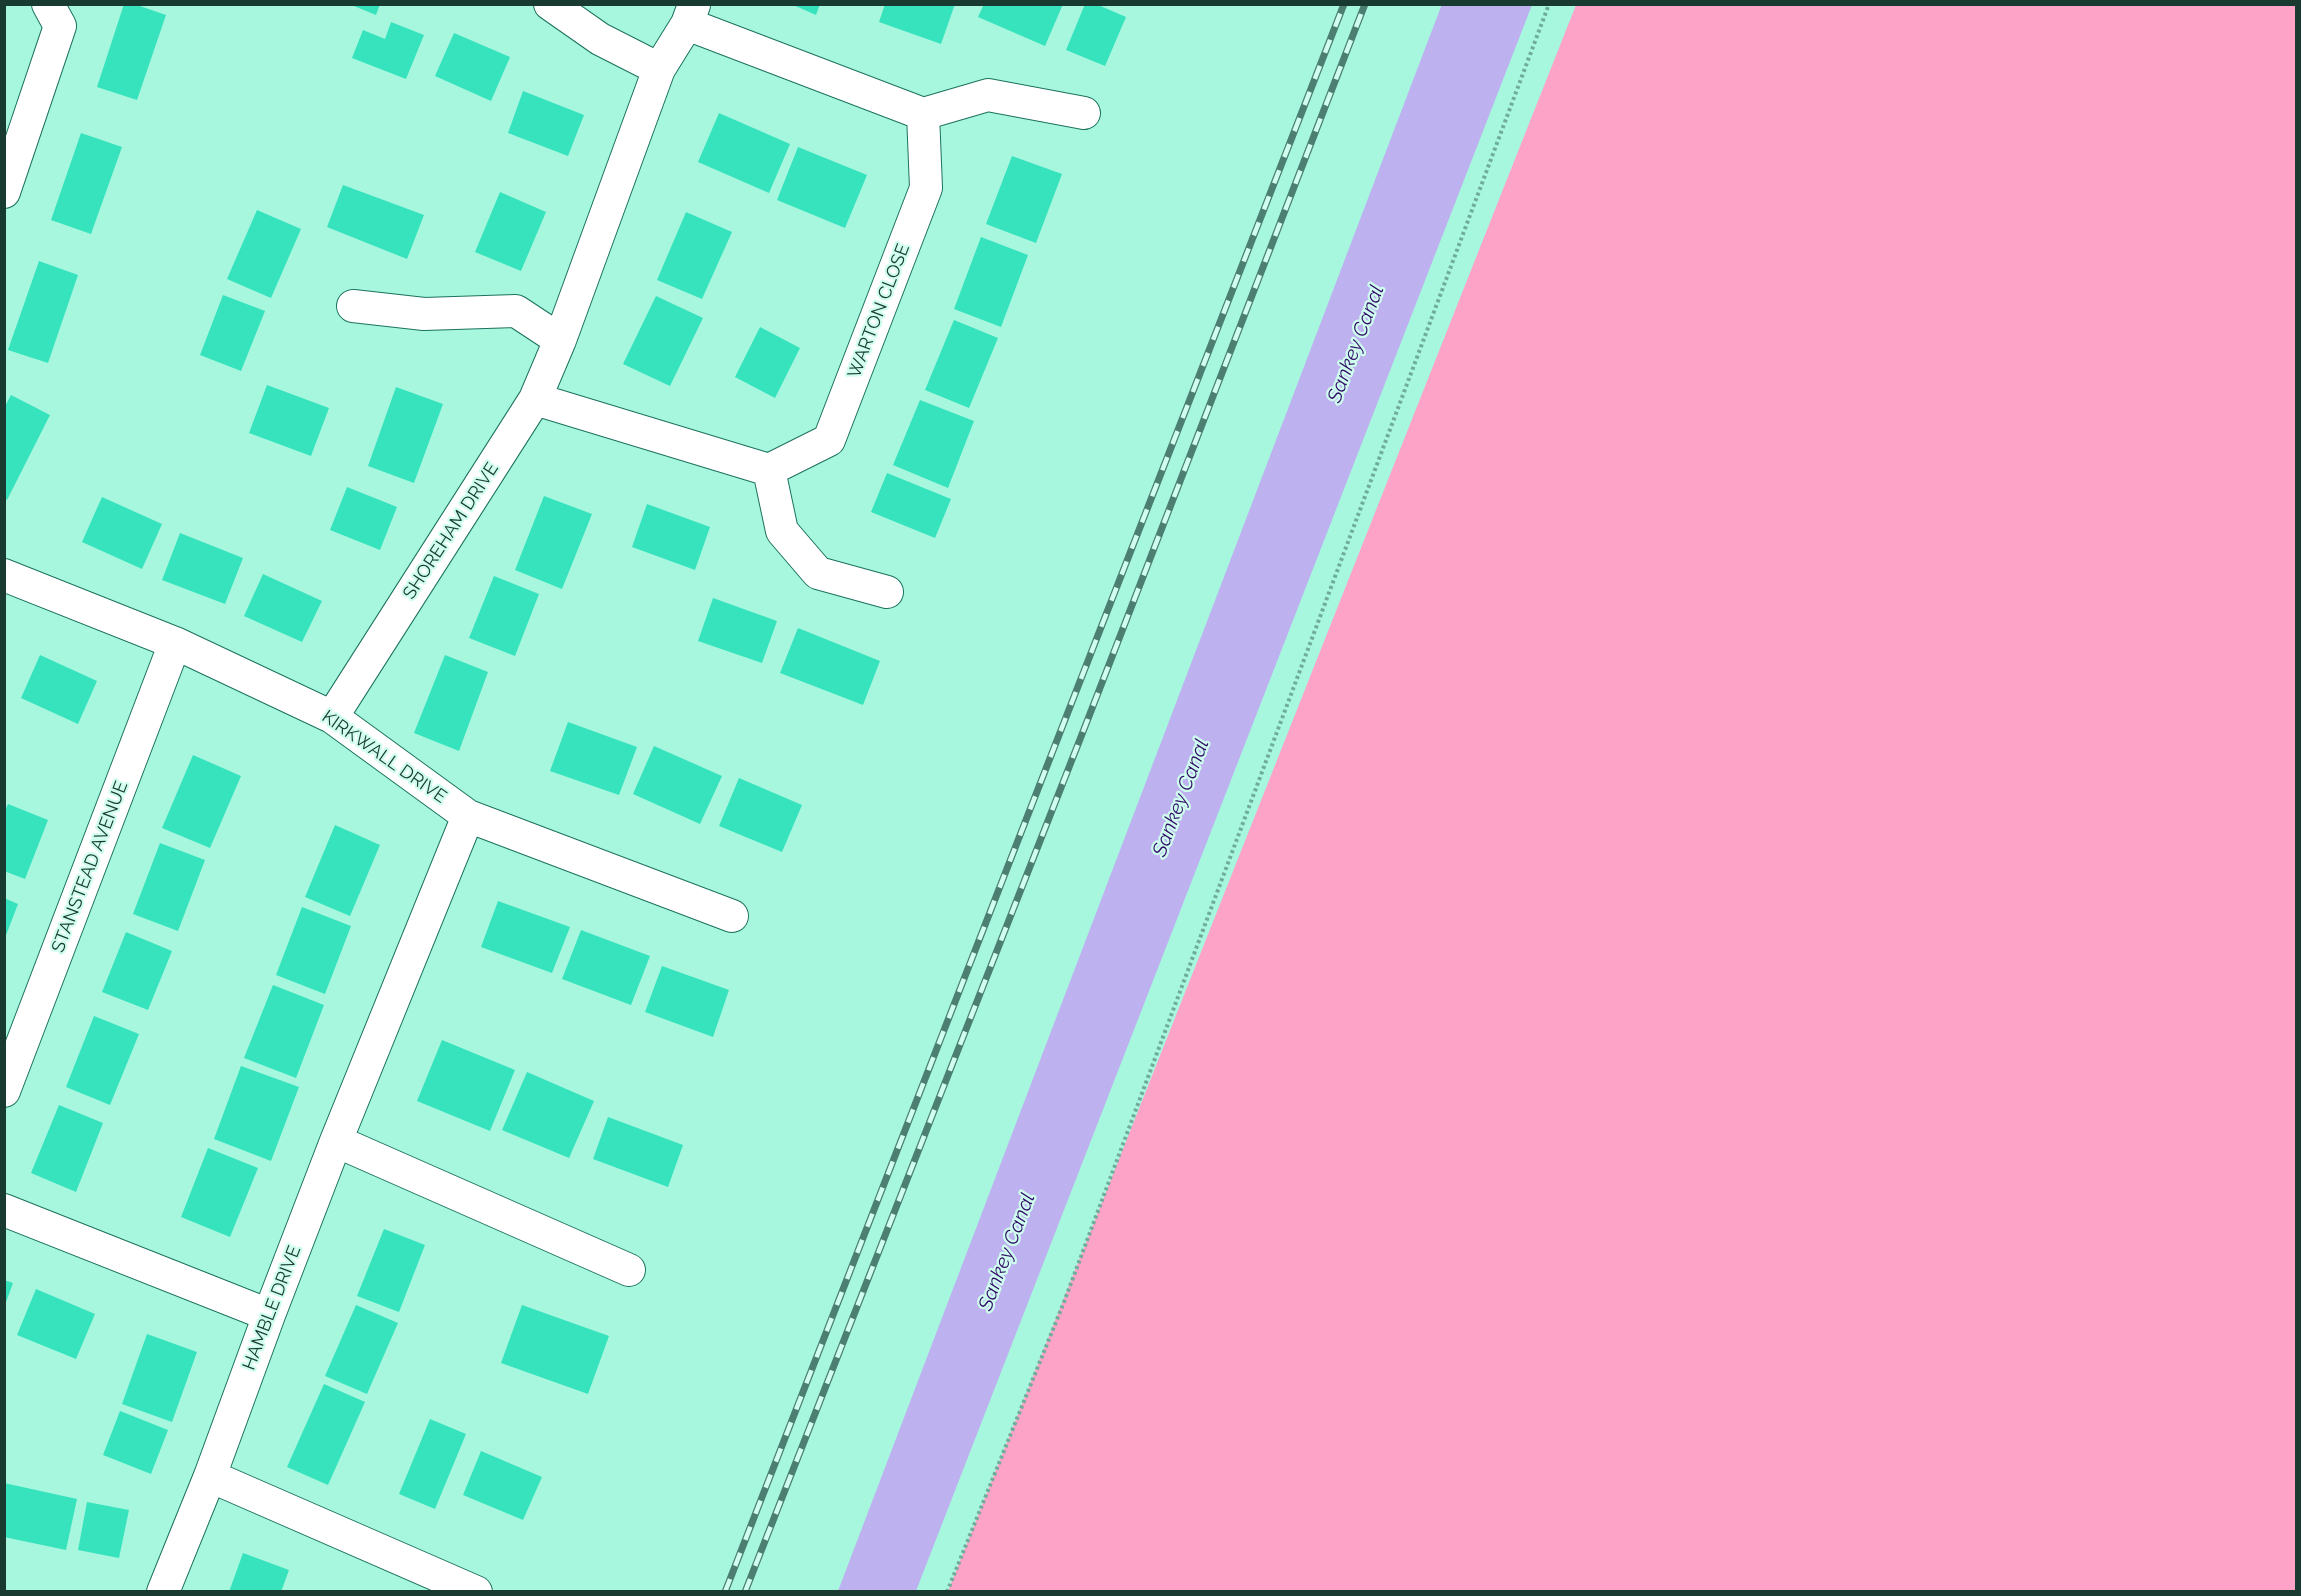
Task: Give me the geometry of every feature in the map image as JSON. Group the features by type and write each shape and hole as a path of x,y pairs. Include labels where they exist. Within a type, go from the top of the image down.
{"street":[{"path":"4,192 60,26 48,4"},
{"path":"550,4 600,39 659,69"},
{"path":"691,14 923,114 988,95 1084,113"},
{"name":"SHOREHAM DRIVE","path":"333,717 535,399 560,339 659,69 691,14"},
{"name":"WARTON CLOSE","path":"769,470 829,440 926,188 923,114"},
{"path":"353,306 424,314 516,311 560,339"},
{"path":"535,399 769,470 782,531 818,573 887,592"},
{"name":"KIRKWALL DRIVE","path":"4,575 175,643 333,717 468,816 732,916"},
{"name":"STANSTEAD AVENUE","path":"4,1091 175,643"},
{"name":"HAMBLE DRIVE","path":"163,1592 210,1476 268,1315 336,1141 468,816"},
{"path":"336,1141 629,1270"},
{"path":"4,1210 268,1315"},
{"path":"210,1476 476,1592"}],"path":[{"path":"947,1592 1064,1302 1549,4"}],"shaded area":[{"path":"1576,5 2296,5 2296,1591 948,1591"}],"water":[{"name":"Sankey Canal","path":"1442,4 1532,5 916,1591 838,1591"}],"building":[{"path":"124,4 134,4 166,15 137,100 97,87"},
{"path":"349,4 380,4 376,15"},
{"path":"791,4 820,4 816,15"},
{"path":"885,4 955,4 941,44 879,22"},
{"path":"984,4 1063,4 1045,46 978,17"},
{"path":"1085,4 1096,4 1126,17 1105,66 1066,50"},
{"path":"391,22 424,35 406,79 352,58 363,30 385,39"},
{"path":"454,33 510,57 491,101 435,76"},
{"path":"523,91 584,115 568,156 508,133"},
{"path":"719,113 790,144 769,193 698,162"},
{"path":"81,133 122,147 91,234 51,220"},
{"path":"798,147 867,175 845,228 777,200"},
{"path":"1012,156 1062,174 1036,243 986,224"},
{"path":"343,185 424,215 407,259 327,227"},
{"path":"500,192 546,212 521,271 475,252"},
{"path":"257,210 301,229 271,298 227,279"},
{"path":"686,212 732,232 702,299 657,280"},
{"path":"981,237 1028,255 1001,327 954,309"},
{"path":"39,261 78,275 48,363 8,350"},
{"path":"223,295 265,311 241,371 200,355"},
{"path":"656,296 703,318 670,386 623,364"},
{"path":"954,320 998,338 969,408 925,390"},
{"path":"760,327 800,348 775,398 735,377"},
{"path":"267,385 329,408 311,456 249,433"},
{"path":"396,387 443,404 414,483 368,466"},
{"path":"11,395 50,415 7,500 4,499 4,408"},
{"path":"920,400 974,421 948,488 893,465"},
{"path":"887,473 951,499 935,538 871,512"},
{"path":"347,487 397,507 380,550 330,530"},
{"path":"544,496 592,514 562,589 515,570"},
{"path":"102,497 162,524 142,569 82,542"},
{"path":"647,504 710,527 695,570 632,547"},
{"path":"180,533 243,558 225,604 162,580"},
{"path":"263,574 322,601 302,642 244,616"},
{"path":"494,576 539,594 515,656 469,638"},
{"path":"713,598 777,621 762,663 698,641"},
{"path":"798,628 880,661 863,705 780,673"},
{"path":"40,655 97,681 78,724 21,698"},
{"path":"445,655 488,672 459,751 414,733"},
{"path":"568,722 637,747 619,795 550,771"},
{"path":"654,746 722,776 700,824 633,794"},
{"path":"193,755 241,776 210,848 162,828"},
{"path":"739,778 802,805 782,852 719,826"},
{"path":"8,804 48,820 25,879 4,871 4,813"},
{"path":"335,825 380,845 350,916 305,897"},
{"path":"160,843 205,860 178,931 133,914"},
{"path":"4,898 18,904 5,938 4,938"},
{"path":"498,901 570,927 552,973 481,947"},
{"path":"302,907 351,926 325,994 276,975"},
{"path":"581,930 650,956 631,1005 562,979"},
{"path":"126,932 172,951 148,1010 102,992"},
{"path":"662,966 729,990 713,1037 645,1012"},
{"path":"273,985 324,1005 296,1078 244,1058"},
{"path":"94,1016 139,1034 110,1105 66,1087"},
{"path":"442,1040 515,1070 490,1131 417,1101"},
{"path":"241,1066 299,1087 271,1161 214,1139"},
{"path":"527,1072 594,1101 569,1158 502,1130"},
{"path":"59,1105 103,1123 76,1192 31,1173"},
{"path":"608,1117 683,1145 668,1187 593,1159"},
{"path":"208,1148 258,1168 230,1237 181,1217"},
{"path":"384,1229 425,1245 399,1312 357,1296"},
{"path":"4,1280 13,1283 5,1305 4,1305"},
{"path":"36,1289 95,1314 76,1359 17,1335"},
{"path":"356,1305 398,1323 367,1394 325,1376"},
{"path":"522,1305 609,1336 588,1394 501,1363"},
{"path":"147,1334 197,1352 172,1422 122,1404"},
{"path":"324,1384 365,1402 328,1485 287,1467"},
{"path":"120,1411 168,1430 151,1474 103,1455"},
{"path":"430,1419 466,1434 435,1509 399,1494"},
{"path":"481,1451 542,1477 523,1520 463,1495"},
{"path":"4,1483 77,1499 66,1550 4,1537"},
{"path":"87,1502 129,1510 119,1558 78,1550"},
{"path":"243,1553 289,1570 281,1592 229,1592"}],"railway":[{"path":"725,1592 1344,4"},
{"path":"745,1592 1086,724 1365,4"}]}
